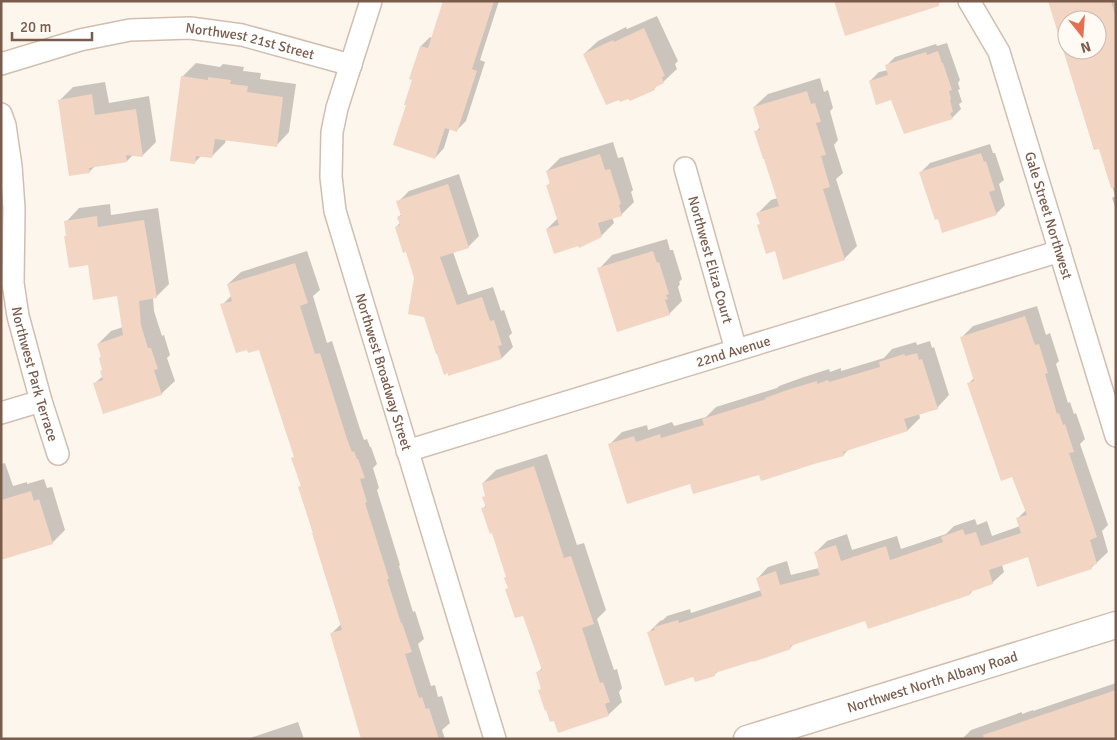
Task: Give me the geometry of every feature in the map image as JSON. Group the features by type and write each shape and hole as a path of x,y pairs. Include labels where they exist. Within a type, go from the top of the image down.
{"street":[{"name":"Northwest Broadway Street","path":"372,1 337,108 332,132 331,177 335,210 495,739"},
{"name":"Gale Street Northwest","path":"969,1 999,52 1116,436"},
{"name":"Northwest 21st Street","path":"1,64 80,40 130,30 190,28 242,35 351,65"},
{"name":"Northwest Park Terrace","path":"1,114 5,125 11,166 14,208 13,283 18,316 41,401 58,454"},
{"name":"Northwest Eliza Court","path":"685,168 736,350"},
{"name":"22nd Avenue","path":"408,451 1060,251"},
{"path":"1,413 41,401"},
{"name":"Northwest North Albany Road","path":"748,739 1116,625"}],"building":[{"path":"443,1 494,1 472,69 477,71 457,132 445,128 435,159 393,145 406,105 404,105 412,80 409,79 420,46 428,48"},
{"path":"834,1 939,1 939,6 845,36"},
{"path":"1048,1 1111,1 1116,18 1116,187 1111,188 1099,149 1094,150 1066,60 1107,60 1107,10 1057,10 1057,30"},
{"path":"644,28 665,76 662,77 664,83 654,88 655,90 630,101 628,99 620,102 619,100 606,105 583,54"},
{"path":"938,51 952,90 949,91 953,112 950,113 953,119 904,134 891,100 876,105 869,81 888,75 885,65 926,52 927,55"},
{"path":"181,76 208,80 208,77 231,80 230,84 248,86 247,92 283,97 277,147 215,139 212,158 196,156 195,164 170,161"},
{"path":"807,91 811,104 815,103 821,122 816,123 826,155 821,156 830,187 823,189 845,260 783,280 775,251 766,254 757,225 760,224 756,213 779,206 754,131 760,130 753,107"},
{"path":"92,94 95,115 136,109 143,157 126,155 127,162 89,168 90,173 69,176 58,100"},
{"path":"981,153 984,162 986,161 995,190 989,192 997,215 942,233 938,219 935,220 919,172"},
{"path":"600,154 605,170 610,169 621,204 619,205 622,216 598,223 602,237 579,248 578,246 554,254 546,229 559,225 546,185 550,184 546,171"},
{"path":"448,184 469,248 440,257 457,305 482,297 490,321 494,320 502,345 498,346 502,359 448,376 448,373 444,375 424,317 408,314 414,278 406,252 403,253 395,227 400,225 397,217 401,216 396,201"},
{"path":"97,216 98,227 144,220 157,298 139,301 141,325 148,348 151,348 158,369 154,370 162,395 103,414 93,383 103,380 100,371 102,370 99,358 101,357 97,344 123,335 117,296 93,300 88,265 69,268 64,236 66,236 64,221"},
{"path":"653,251 657,263 659,262 669,294 666,295 668,299 665,300 670,315 617,332 597,268"},
{"path":"295,263 308,303 300,306 315,354 320,353 347,439 352,452 354,451 358,459 365,478 360,479 367,502 365,503 389,579 387,579 412,652 405,654 419,698 422,697 426,709 429,708 439,739 361,739 330,633 342,630 298,487 301,486 291,458 294,457 259,350 248,353 247,350 236,353 220,304 232,301 227,284"},
{"path":"1025,316 1035,345 1039,344 1048,373 1045,374 1057,414 1059,413 1063,425 1065,424 1074,452 1069,453 1097,537 1090,540 1097,564 1091,566 1092,569 1037,587 1028,557 989,570 993,584 970,592 970,595 868,629 865,621 790,646 791,649 715,673 715,676 695,682 693,677 665,686 647,632 655,630 654,627 678,620 679,623 762,596 756,578 776,571 780,585 820,575 814,552 836,545 841,561 886,546 890,560 943,542 941,537 963,529 965,535 976,532 981,546 1021,533 1016,518 1027,515 1012,477 1001,481 967,383 974,381 960,337"},
{"path":"917,353 919,360 922,359 938,409 904,419 908,431 843,452 844,456 761,481 759,475 693,494 690,484 627,504 608,444 634,436 636,442 660,434 661,438 704,425 702,419 766,399 790,389 817,381 817,384 828,380 829,382 880,367 879,362 904,354 905,356"},
{"path":"534,466 564,558 571,556 594,624 582,628 600,683 603,682 610,702 605,704 609,716 558,733 554,721 550,722 538,690 541,689 536,672 542,670 523,616 515,618 505,589 508,588 504,578 506,577 492,533 490,534 481,508 486,507 482,497 485,496 482,483"},
{"path":"31,491 34,501 39,499 53,544 1,560 1,500"},
{"path":"1116,690 1116,739 984,739 983,735"}]}
